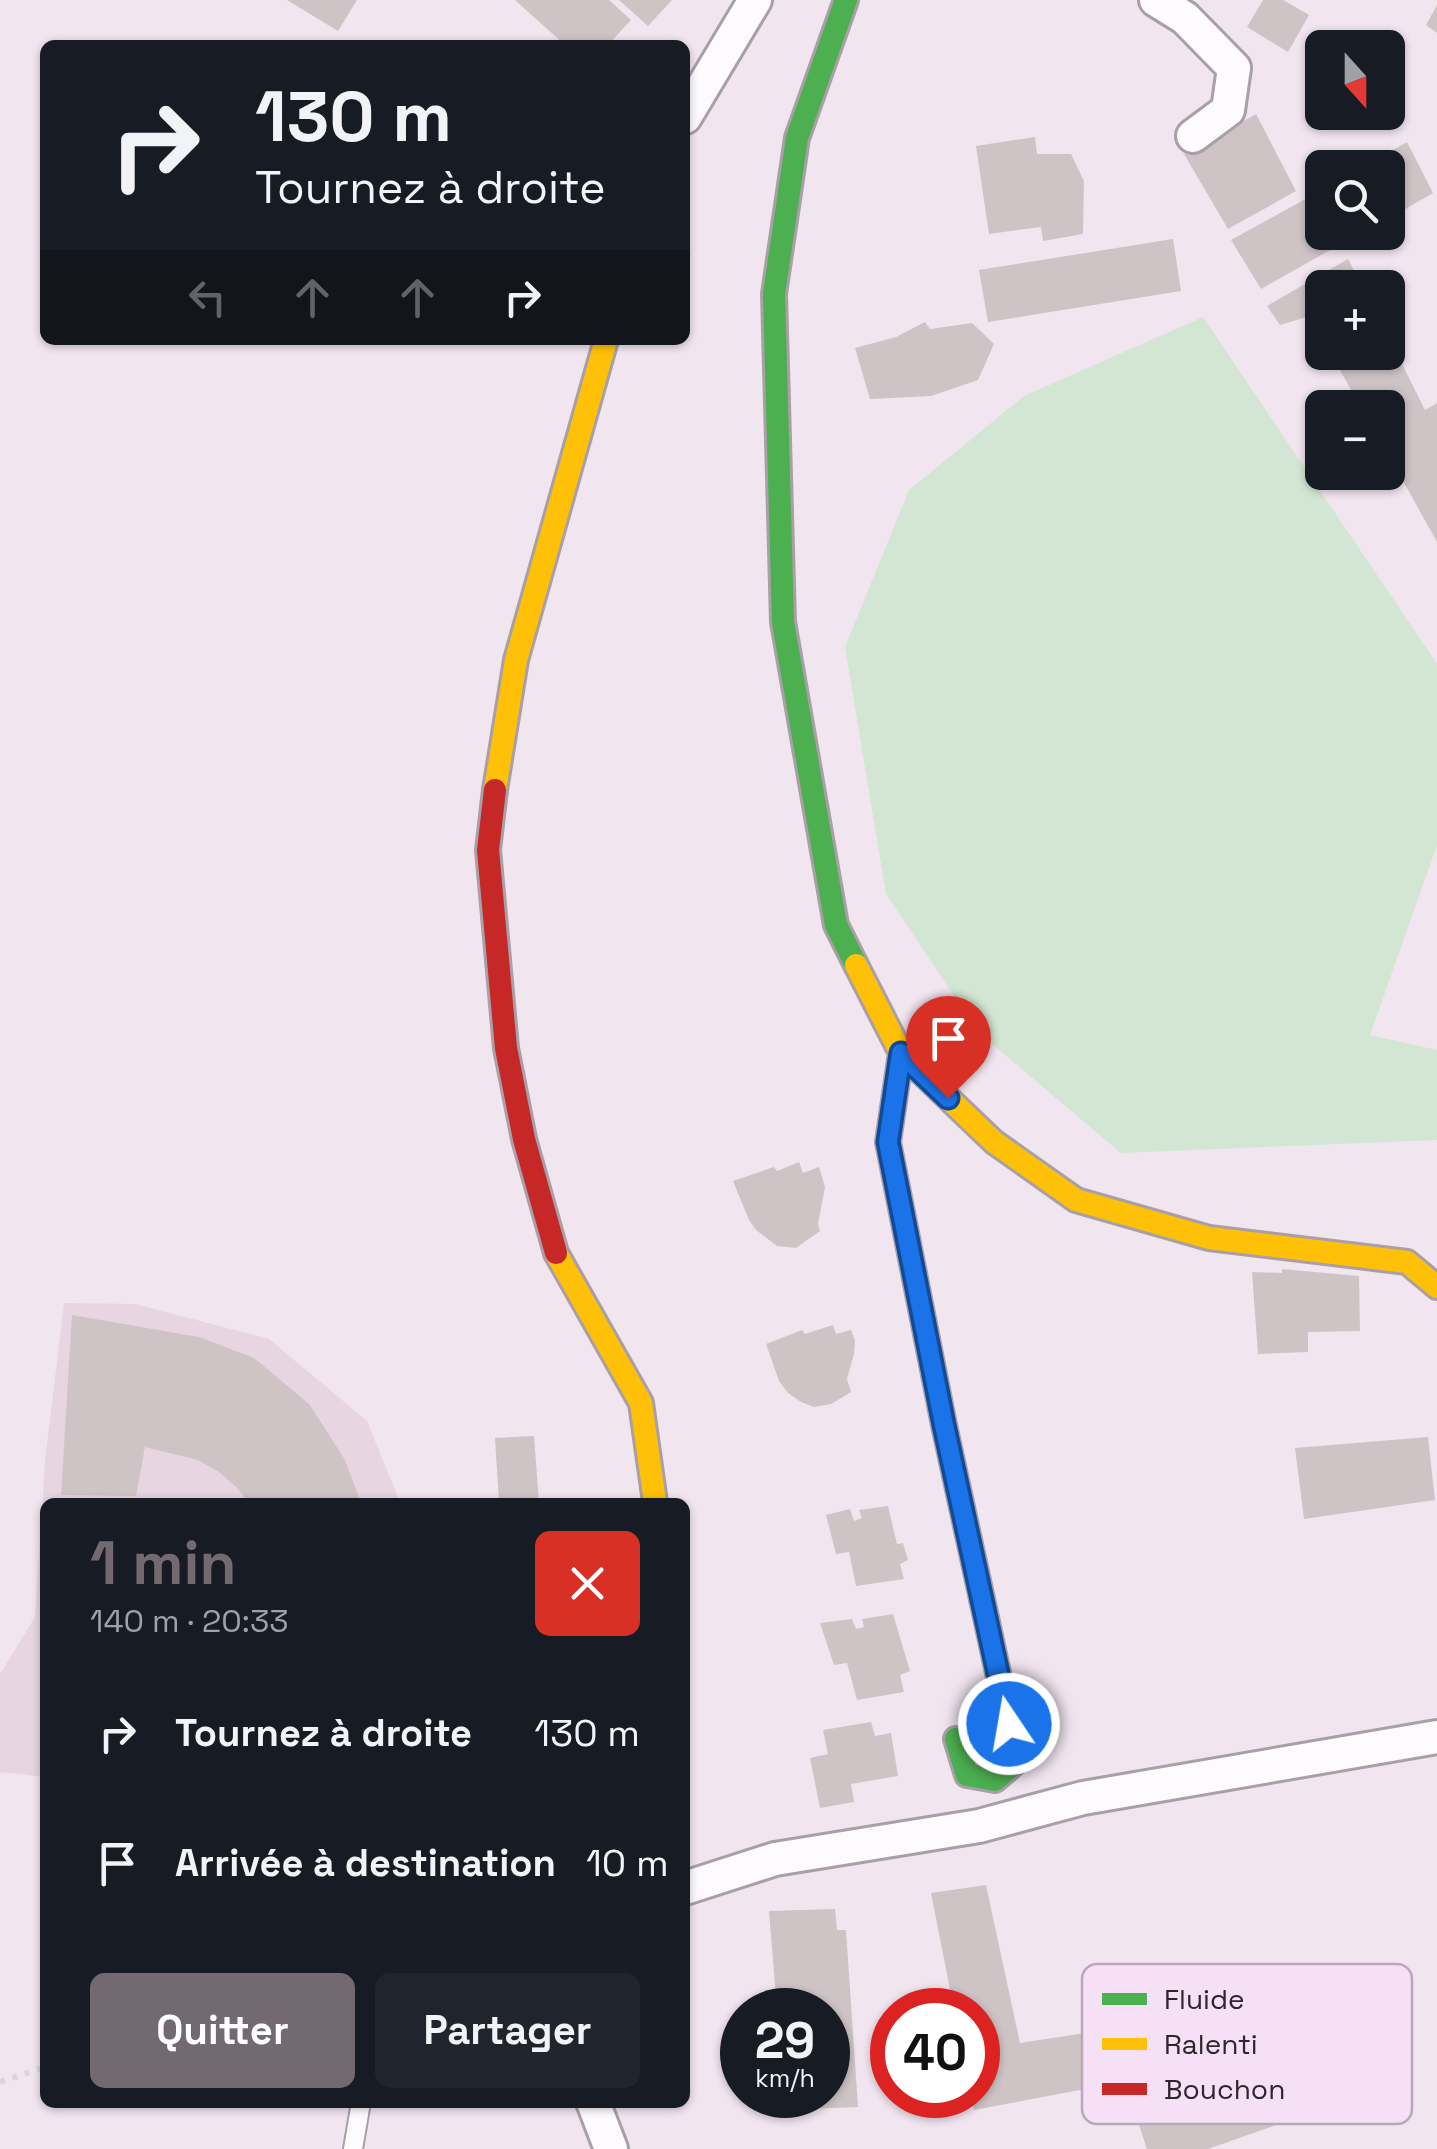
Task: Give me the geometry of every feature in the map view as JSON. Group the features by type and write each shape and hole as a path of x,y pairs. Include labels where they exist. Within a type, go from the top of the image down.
{"street":[{"path":"690,109 755,0"},
{"path":"846,0 796,138 774,294 784,622 836,925 901,1053 994,1142 1076,1200 1209,1238 1408,1262 1437,1286"},
{"path":"1156,0 1185,18 1234,68 1228,110 1193,136"},
{"path":"605,345 516,660 488,850 506,1048 524,1139 557,1258 641,1403 655,1498"},
{"path":"901,1053 888,1142 1017,1761 995,1780 966,1775 956,1739"},
{"path":"690,1886 775,1859 979,1826 1084,1798 1437,1737"},
{"path":"596,2108 610,2149"}],"lane":[{"path":"353,2149 360,2108"}],"path":[{"path":"0,2082 40,2069"}],"shaded area":[{"path":"64,1303 135,1304 269,1339 367,1421 398,1498 43,1498"},
{"path":"40,1539 40,1776 0,1772 0,1674 35,1617"}],"green space":[{"path":"1203,317 1305,468 1305,490 1320,490 1437,664 1437,845 1370,1035 1437,1050 1437,1140 1121,1153 978,1032 886,894 845,647 909,490 1024,396"}],"building":[{"path":"287,0 357,0 338,31"},
{"path":"515,0 609,0 631,20 613,40 559,40"},
{"path":"619,0 672,0 648,26"},
{"path":"1263,0 1283,0 1309,15 1288,52 1247,27"},
{"path":"1437,5 1437,33 1426,25"},
{"path":"1256,114 1296,191 1228,229 1184,154"},
{"path":"1035,137 1037,154 1071,154 1084,181 1083,234 1043,241 1041,227 989,234 976,146"},
{"path":"1407,142 1433,193 1405,209 1405,150 1393,150"},
{"path":"1305,199 1305,250 1330,250 1261,289 1231,240"},
{"path":"1173,239 1181,291 988,322 979,270"},
{"path":"1348,259 1354,270 1329,270"},
{"path":"1305,284 1305,318 1280,325 1267,306"},
{"path":"925,322 930,329 972,323 994,344 978,380 931,396 870,399 855,348 896,337"},
{"path":"1340,370 1405,370 1425,410 1437,403 1437,542 1405,485 1405,390 1351,390"},
{"path":"799,1162 803,1173 819,1167 825,1187 820,1231 796,1248 777,1246 749,1220 733,1181"},
{"path":"1282,1269 1359,1276 1360,1331 1308,1332 1308,1352 1258,1354 1252,1272 1282,1273"},
{"path":"72,1315 199,1337 254,1358 309,1404 344,1458 359,1498 245,1498 219,1472 198,1460 145,1447 136,1496 61,1495"},
{"path":"833,1325 836,1334 851,1330 855,1341 847,1379 851,1392 831,1404 814,1407 788,1393 779,1381 766,1344 802,1330 805,1334"},
{"path":"534,1436 539,1498 499,1498 495,1438"},
{"path":"1428,1437 1435,1500 1304,1519 1295,1448"},
{"path":"888,1506 897,1544 903,1543 908,1560 900,1564 904,1579 856,1586 849,1552 836,1554 826,1515 850,1509 854,1521 862,1518 859,1510"},
{"path":"893,1614 910,1671 900,1675 904,1692 857,1700 847,1663 834,1665 820,1623 852,1619 856,1629 864,1627 862,1619"},
{"path":"871,1722 875,1736 891,1733 898,1776 851,1784 854,1802 820,1808 810,1758 828,1754 823,1730"},
{"path":"986,1885 1020,2043 1082,2033 1082,2090 1000,2105 1000,1988 950,1988 931,1893"},
{"path":"835,1909 837,1930 846,1930 850,1988 775,1988 769,1911"},
{"path":"850,1989 858,2107 850,2107"},
{"path":"1139,2124 1279,2124 1208,2149 1147,2149"}],"traffic: fast":[{"path":"846,0 797,138 774,294 783,622 836,925 856,965"},
{"path":"956,1739 967,1775 995,1780 1017,1761 982,1599"}],"traffic: slow":[{"path":"495,790 516,660 605,345"},
{"path":"856,965 901,1053 888,1142 982,1599"},
{"path":"901,1053 994,1142 1076,1200 1209,1238 1407,1262 1437,1287"},
{"path":"556,1253 641,1403 654,1498"}],"traffic: jam":[{"path":"495,790 488,850 506,1048 524,1139 556,1253"}],"route":[{"path":"948,1098 901,1053 888,1142 1009,1724"}]}
